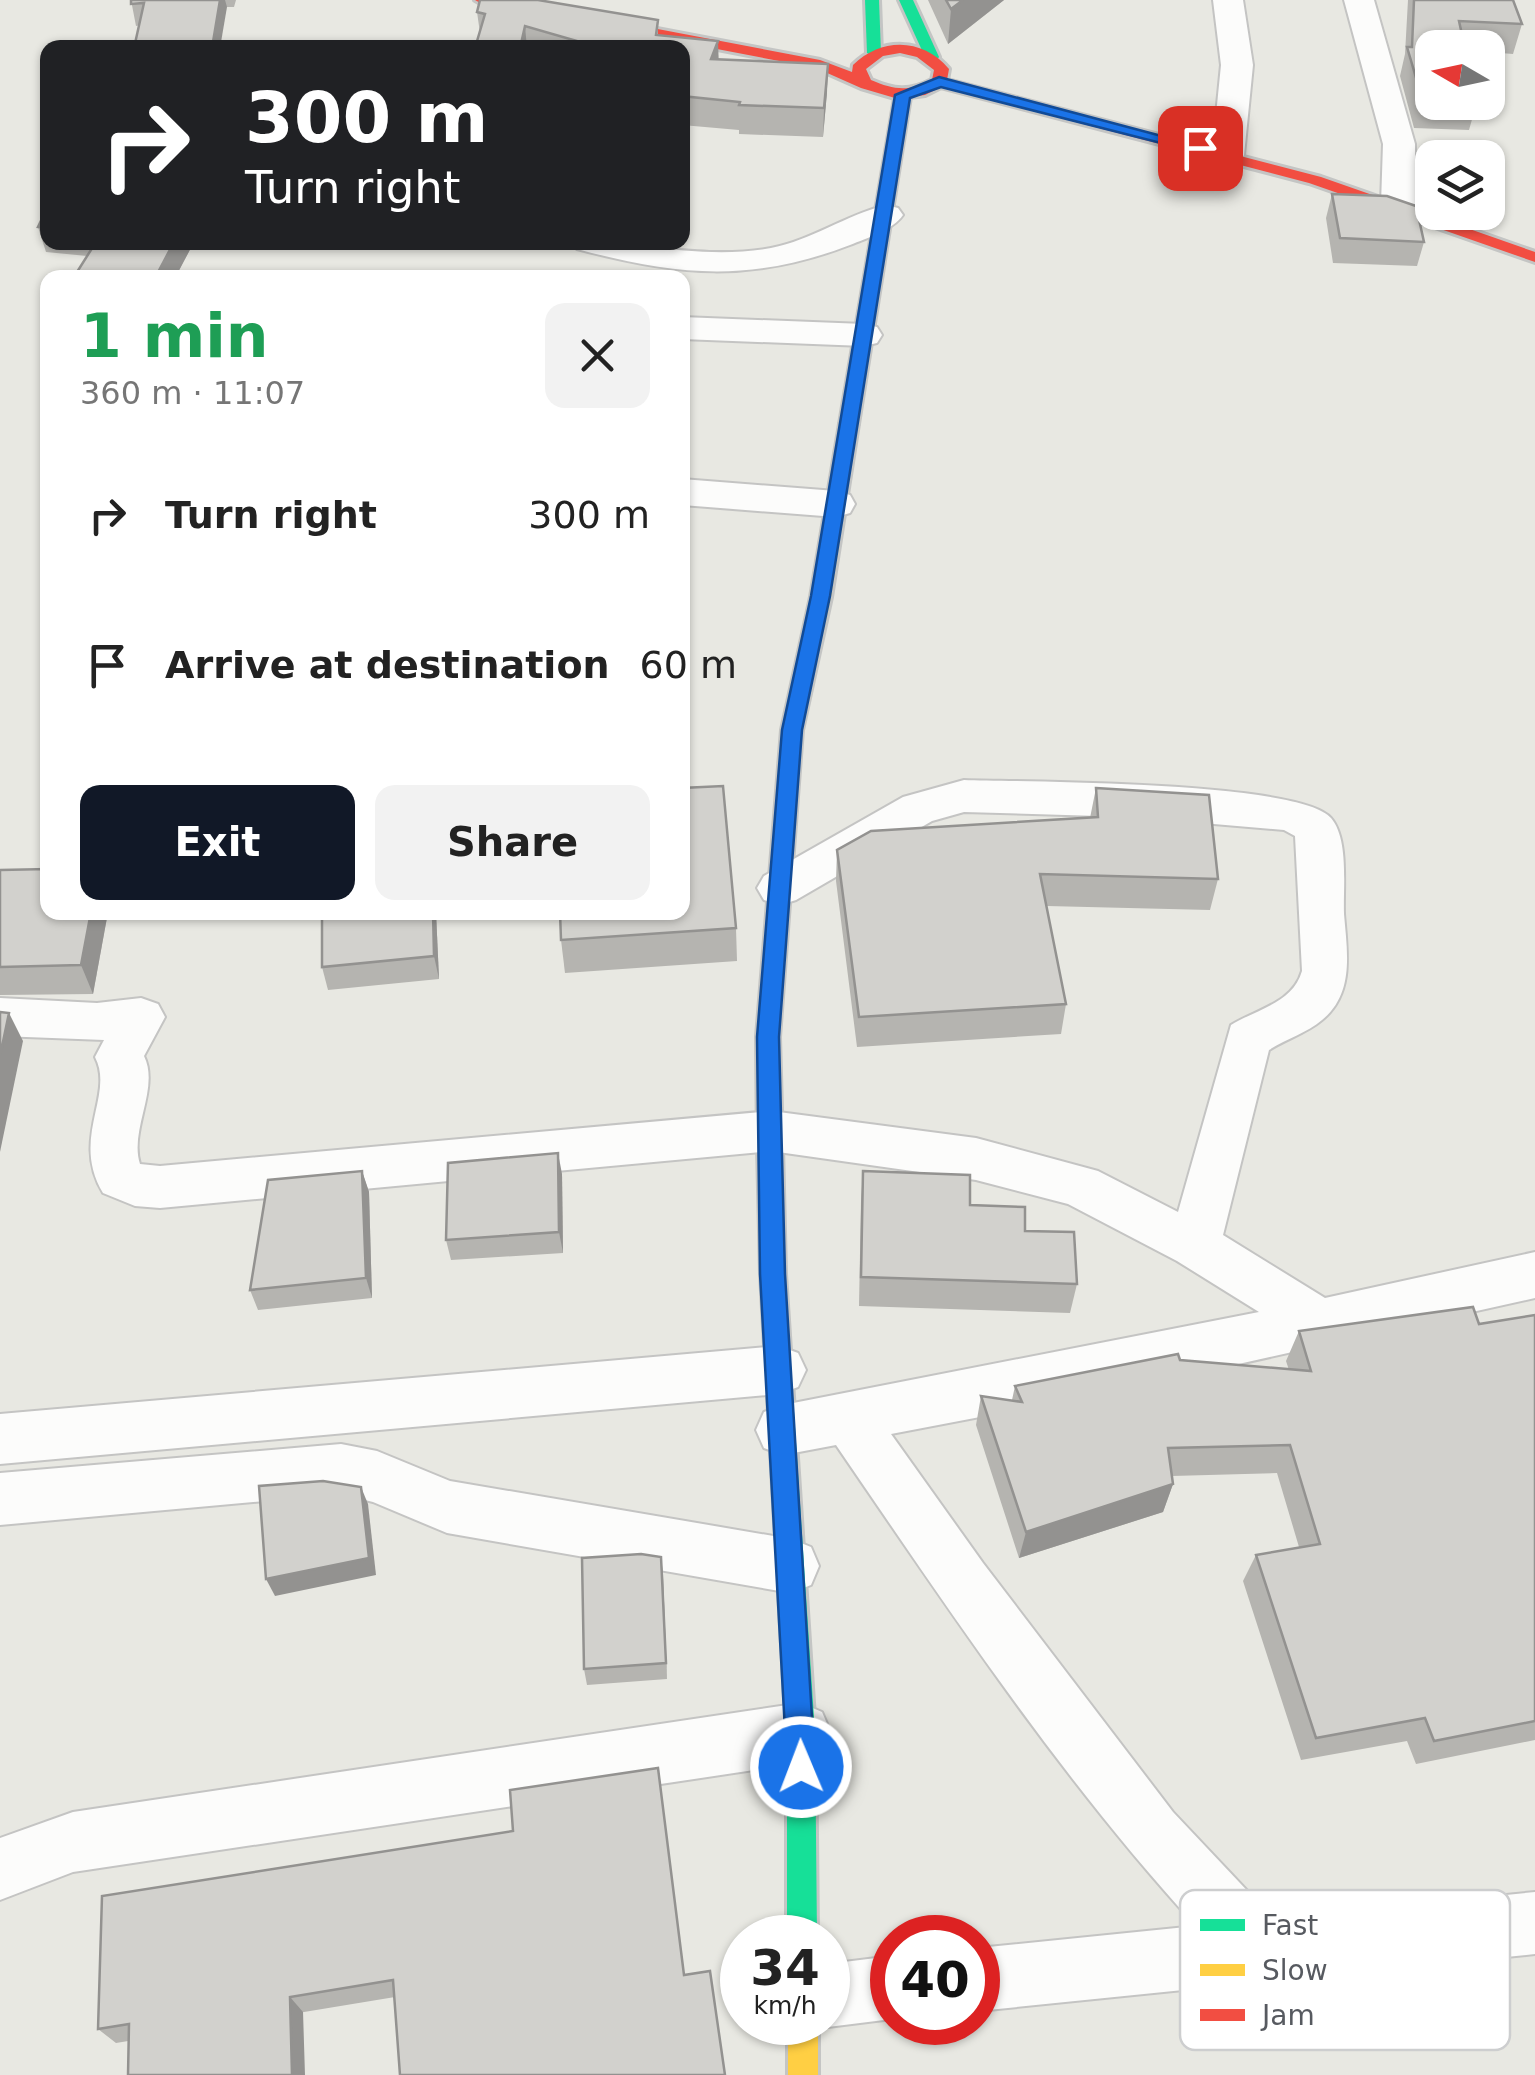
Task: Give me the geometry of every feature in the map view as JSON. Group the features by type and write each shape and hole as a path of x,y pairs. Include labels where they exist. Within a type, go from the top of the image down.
{"main road":[{"path":"482,0 820,64 866,85 903,95 928,90 939,82 942,69 932,57 906,0"},
{"path":"582,0 874,53 903,49 932,57"},
{"path":"866,85 858,68 874,53 872,0"},
{"path":"939,82 1228,155 1398,204 1535,257"},
{"path":"802,1915 801,1733 773,1274 768,1037 792,730 836,504 903,95"},
{"path":"802,2045 803,2075"}],"street":[{"path":"1228,0 1237,65 1228,155"},
{"path":"1359,0 1400,144 1398,204"},
{"path":"614,250 718,266 757,264 816,248 886,215"},
{"path":"690,328 864,335"},
{"path":"690,493 836,504"},
{"path":"780,888 918,809 938,800 964,796 1132,801 1285,814 1307,821 1316,831 1325,971 1321,992 1308,1008 1266,1026 1248,1039 1195,1245"},
{"path":"0,1016 98,1022 141,1017 118,1057 126,1069 111,1159 120,1178 137,1185 160,1187 771,1131 976,1160 1080,1186 1195,1245 1322,1323"},
{"path":"783,1430 1131,1364 1535,1275"},
{"path":"0,1439 779,1370"},
{"path":"848,1417 963,1582 1152,1833 1205,1890"},
{"path":"0,1499 341,1468 377,1477 447,1507 790,1566"},
{"path":"0,1869 72,1842 801,1733"},
{"path":"1510,1926 1535,1923"},
{"path":"1000,1978 1180,1959"}],"building":[{"path":"131,0 220,0 213,40 136,40 144,3 131,4"},
{"path":"480,0 538,0 658,20 656,35 718,41 711,59 828,64 824,108 739,105 740,102 690,97 690,40 573,40 525,26 522,40 477,40 485,14 477,12"},
{"path":"946,0 963,0 951,9"},
{"path":"1414,0 1513,0 1522,24 1459,21 1461,30 1415,30 1415,74 1407,47 1412,47"},
{"path":"1332,194 1387,196 1415,206 1415,230 1421,230 1424,242 1340,238"},
{"path":"91,250 170,250 159,270 78,270"},
{"path":"723,786 736,928 561,940 560,920 690,920 690,788"},
{"path":"1096,788 1209,795 1218,879 1040,874 1066,1004 859,1017 837,850 871,831 1098,817"},
{"path":"40,869 40,920 89,920 81,965 0,967 0,870"},
{"path":"322,920 433,920 434,956 322,967"},
{"path":"0,1012 9,1013 0,1056"},
{"path":"558,1153 559,1232 446,1240 448,1163"},
{"path":"362,1171 366,1278 250,1290 268,1180"},
{"path":"863,1171 970,1175 970,1205 1025,1207 1025,1231 1074,1232 1077,1284 861,1277"},
{"path":"1473,1307 1479,1324 1535,1315 1535,1721 1434,1741 1425,1718 1316,1738 1256,1555 1320,1544 1290,1445 1168,1448 1173,1484 1026,1532 981,1396 1022,1402 1015,1386 1178,1354 1180,1360 1311,1371 1299,1331"},
{"path":"323,1481 361,1487 369,1558 266,1579 259,1486"},
{"path":"641,1554 661,1557 666,1663 584,1669 582,1558"},
{"path":"658,1768 684,1975 710,1971 725,2075 400,2075 393,1980 290,1997 292,2075 128,2075 129,2024 98,2029 102,1896 513,1831 510,1790"}],"traffic: fast":[{"path":"872,0 874,53"},
{"path":"906,0 932,57"},
{"path":"770,1146 773,1274 801,1733 802,1915"}],"traffic: slow":[{"path":"770,1146 768,1037 792,730 821,597 849,424"},
{"path":"803,2045 803,2075"}],"traffic: jam":[{"path":"482,0 820,64 892,94 920,92 939,82 942,69 923,54 888,49 858,68 866,85"},
{"path":"939,82 1315,180 1535,257"},
{"path":"849,424 903,95"}],"route":[{"path":"801,1767 773,1274 768,1037 792,730 820,596 903,95 928,90 939,82 1200,148"}]}
